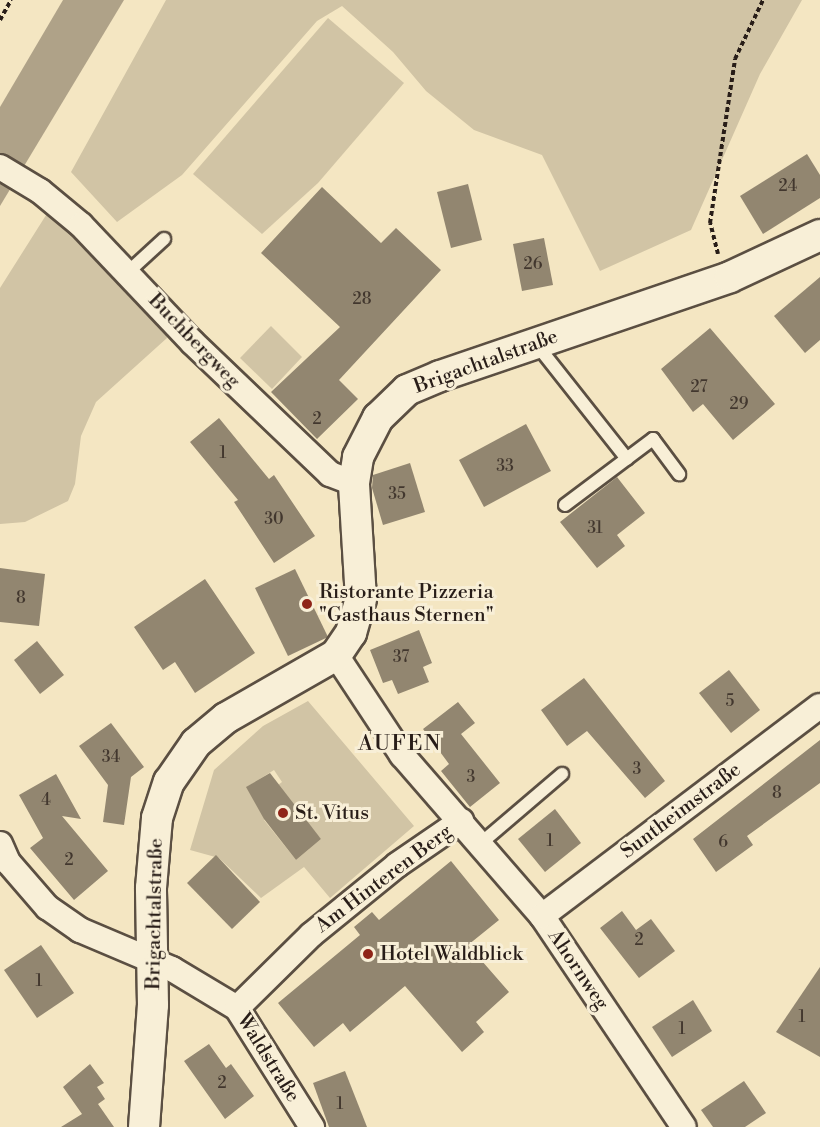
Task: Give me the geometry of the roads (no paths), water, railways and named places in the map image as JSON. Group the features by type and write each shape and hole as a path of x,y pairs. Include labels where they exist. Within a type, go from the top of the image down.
{"street":[{"name":"Buchbergweg","path":"0,167 40,191 128,272 192,342 330,474 354,483"},
{"name":"Brigachtalstraße","path":"144,1127 154,962 151,888 157,818 169,782 196,743 226,718 336,655 351,633 361,599 354,483 358,457 378,418 407,390 730,278 820,235"},
{"name":"Am Hinteren Berg","path":"237,1008 311,935 397,865 461,821 402,755 336,655"},
{"name":"Suntheimstraße","path":"542,916 820,706"},
{"name":"Ahornweg","path":"461,821 542,916 684,1127"},
{"name":"Waldstraße","path":"0,844 8,862 47,907 80,930 154,962 237,1008 312,1127"}],"lane":[{"path":"128,272 164,239"},
{"path":"537,344 627,459"},
{"path":"565,505 653,439 680,474"},
{"path":"480,844 562,774"}],"place":[{"name":"Ristorante Pizzeria \"Gasthaus Sternen\"","path":"307,604"},
{"name":"St. Vitus","path":"283,813"},
{"name":"Hotel Waldblick","path":"368,954"}],"district":[{"name":"AUFEN","path":"400,744"}]}
